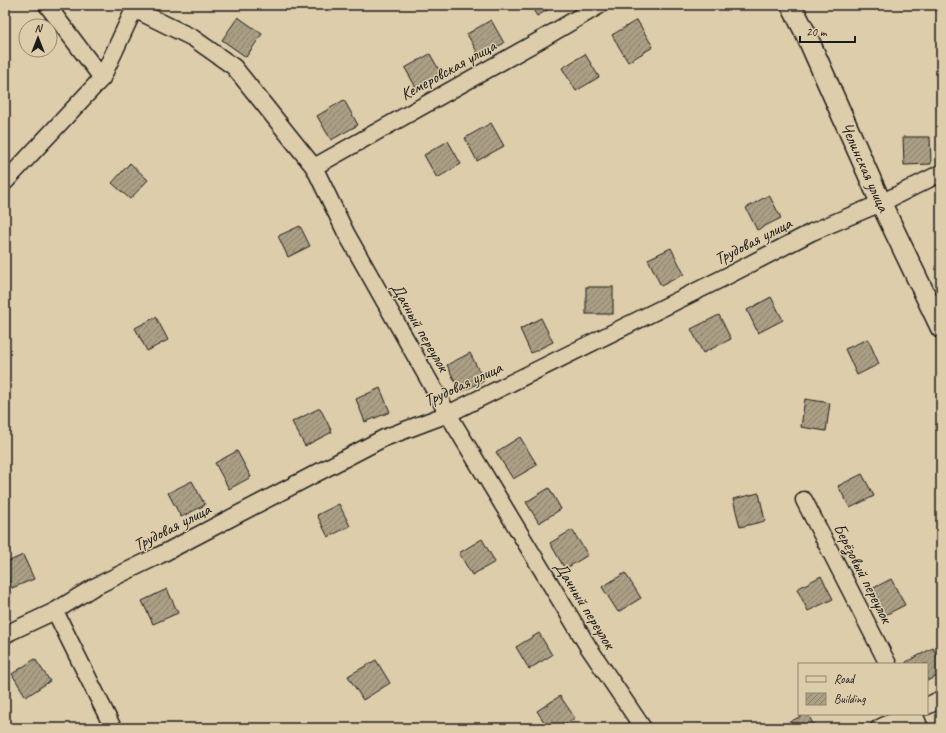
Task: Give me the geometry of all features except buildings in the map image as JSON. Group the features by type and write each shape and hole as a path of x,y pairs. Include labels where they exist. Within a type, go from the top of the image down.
{"street":[{"path":"47,5 102,78"},
{"name":"Кемеровская улица","path":"314,168 600,5"},
{"name":"Челинская улица","path":"791,5 805,32 881,203 941,328"},
{"path":"5,182 102,78 135,7"},
{"name":"Дачный переулок","path":"135,7 193,38 234,67 314,168 346,233 448,414 589,648 643,728"},
{"name":"Трудовая улица","path":"5,635 55,611 94,587 160,555 384,438 448,414 722,279 812,232 881,203 941,174"},
{"name":"Берёзовый переулок","path":"804,500 887,663"},
{"path":"55,611 113,728"},
{"path":"928,706 941,699"},
{"path":"879,728 906,715"},
{"path":"914,715 920,728"}]}
